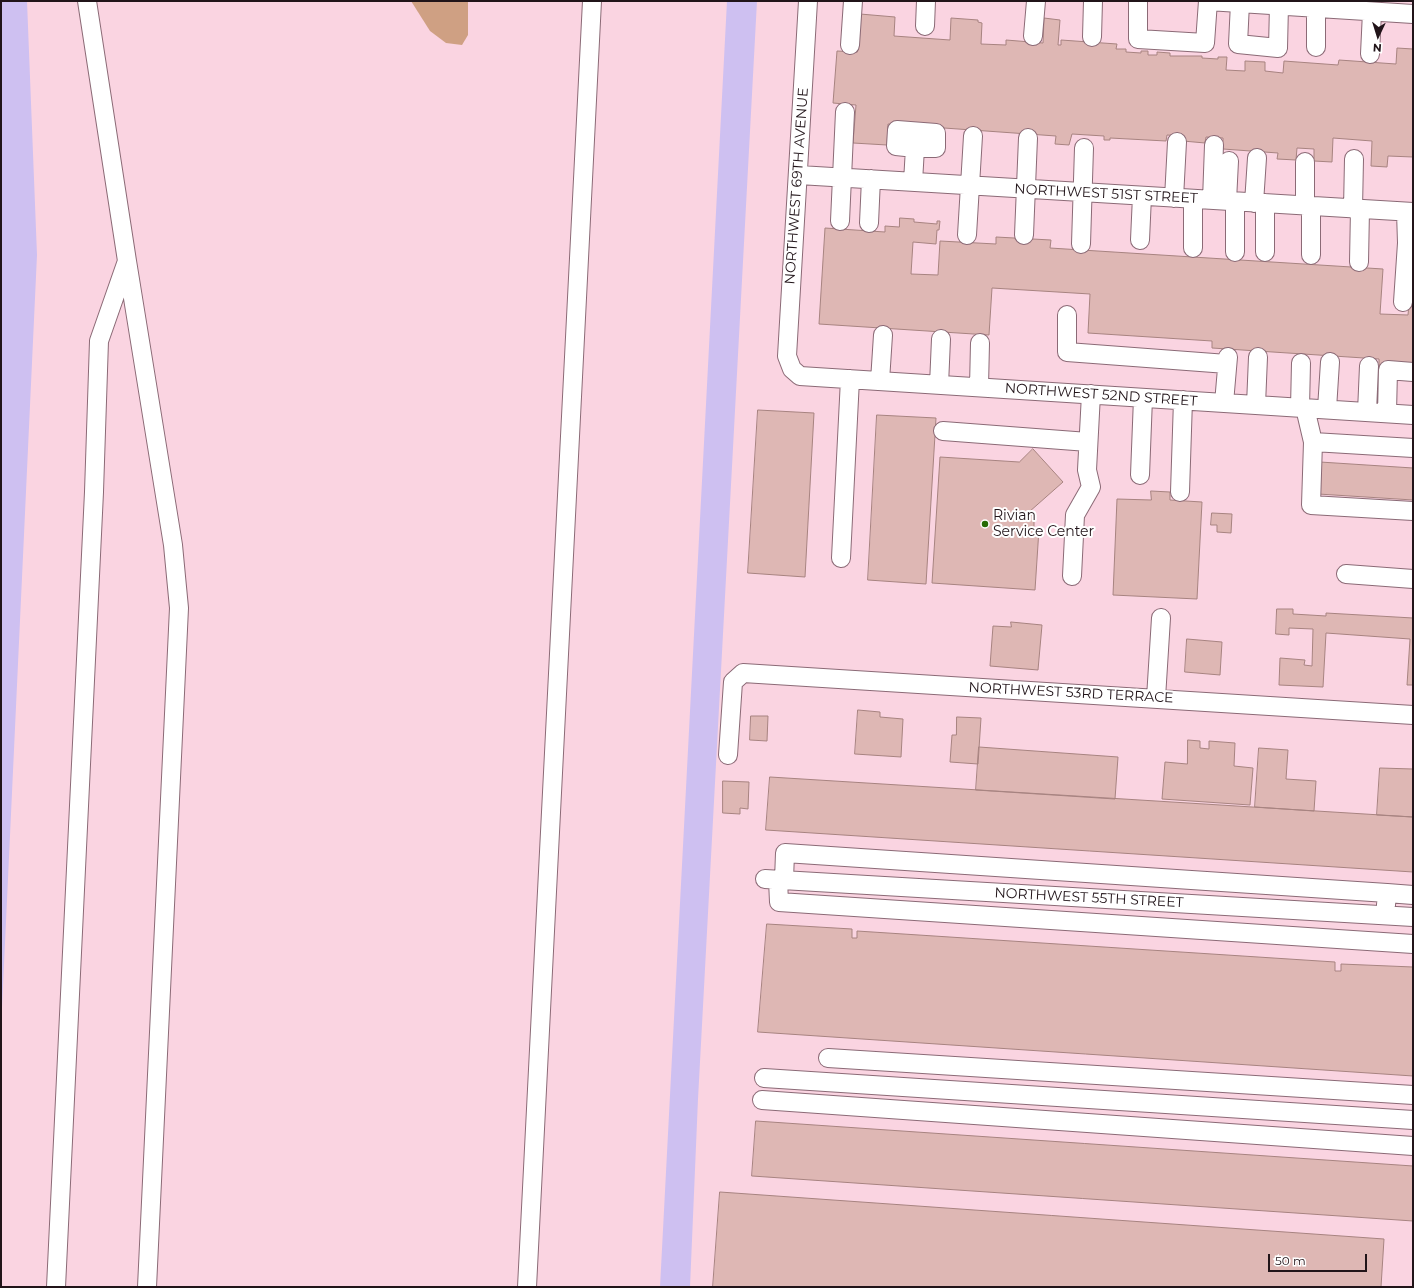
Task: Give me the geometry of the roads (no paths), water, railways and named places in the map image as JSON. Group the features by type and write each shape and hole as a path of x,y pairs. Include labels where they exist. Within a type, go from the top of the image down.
{"street":[{"path":"87,1 126,261 173,545 179,608 147,1287"},
{"path":"527,1287 592,1"},
{"name":"NORTHWEST 69TH AVENUE","path":"792,369 787,356 808,1"},
{"path":"850,45 853,1"},
{"path":"925,26 926,1"},
{"path":"1033,36 1036,1"},
{"path":"1092,37 1093,1"},
{"path":"1138,1 1138,39 1204,43 1208,1 1372,12 1412,9"},
{"path":"1240,3 1238,44 1278,48 1279,6"},
{"path":"1316,8 1316,47"},
{"path":"1370,54 1372,12"},
{"path":"840,221 845,112"},
{"path":"967,234 973,136"},
{"path":"1024,235 1028,138"},
{"path":"1174,198 1177,142"},
{"path":"1214,145 1235,252"},
{"path":"913,182 915,148"},
{"path":"1081,244 1084,148"},
{"path":"1257,158 1265,252"},
{"path":"1354,159 1359,262"},
{"path":"1224,201 1229,161"},
{"path":"1306,162 1311,256"},
{"name":"NORTHWEST 51ST STREET","path":"798,175 1410,212"},
{"path":"869,224 871,179"},
{"path":"1140,240 1142,196"},
{"path":"1193,199 1193,248"},
{"path":"1403,302 1410,244 1410,212"},
{"path":"56,1287 94,492 99,341 126,261"},
{"path":"1067,315 1067,352 1228,360 1224,403"},
{"path":"880,381 883,335"},
{"path":"939,385 941,339"},
{"path":"979,387 980,343"},
{"path":"1256,405 1258,357"},
{"path":"1327,409 1330,362"},
{"path":"1300,363 1302,408 1313,442 1311,505 1413,511"},
{"path":"1367,412 1369,366"},
{"name":"NORTHWEST 52ND STREET","path":"792,369 800,376 1413,415"},
{"path":"1386,413 1388,370 1413,372"},
{"path":"841,558 850,379"},
{"path":"1072,576 1075,515 1091,486 1087,470 1091,394"},
{"path":"1140,475 1143,398"},
{"path":"1180,492 1182,400"},
{"path":"943,431 1088,442"},
{"path":"1313,442 1413,448"},
{"path":"1346,574 1413,579"},
{"path":"1156,698 1161,618"},
{"name":"NORTHWEST 53RD TERRACE","path":"728,755 733,682 743,673 1413,715"},
{"path":"1413,895 785,853 775,880 779,902 1413,944"},
{"name":"NORTHWEST 55TH STREET","path":"775,880 1413,917"},
{"path":"1385,915 1386,893"},
{"path":"828,1058 1413,1095"},
{"path":"764,1078 1413,1120"},
{"path":"762,1100 1413,1146"}],"place":[{"name":"Rivian Service Center","path":"985,524"}]}
